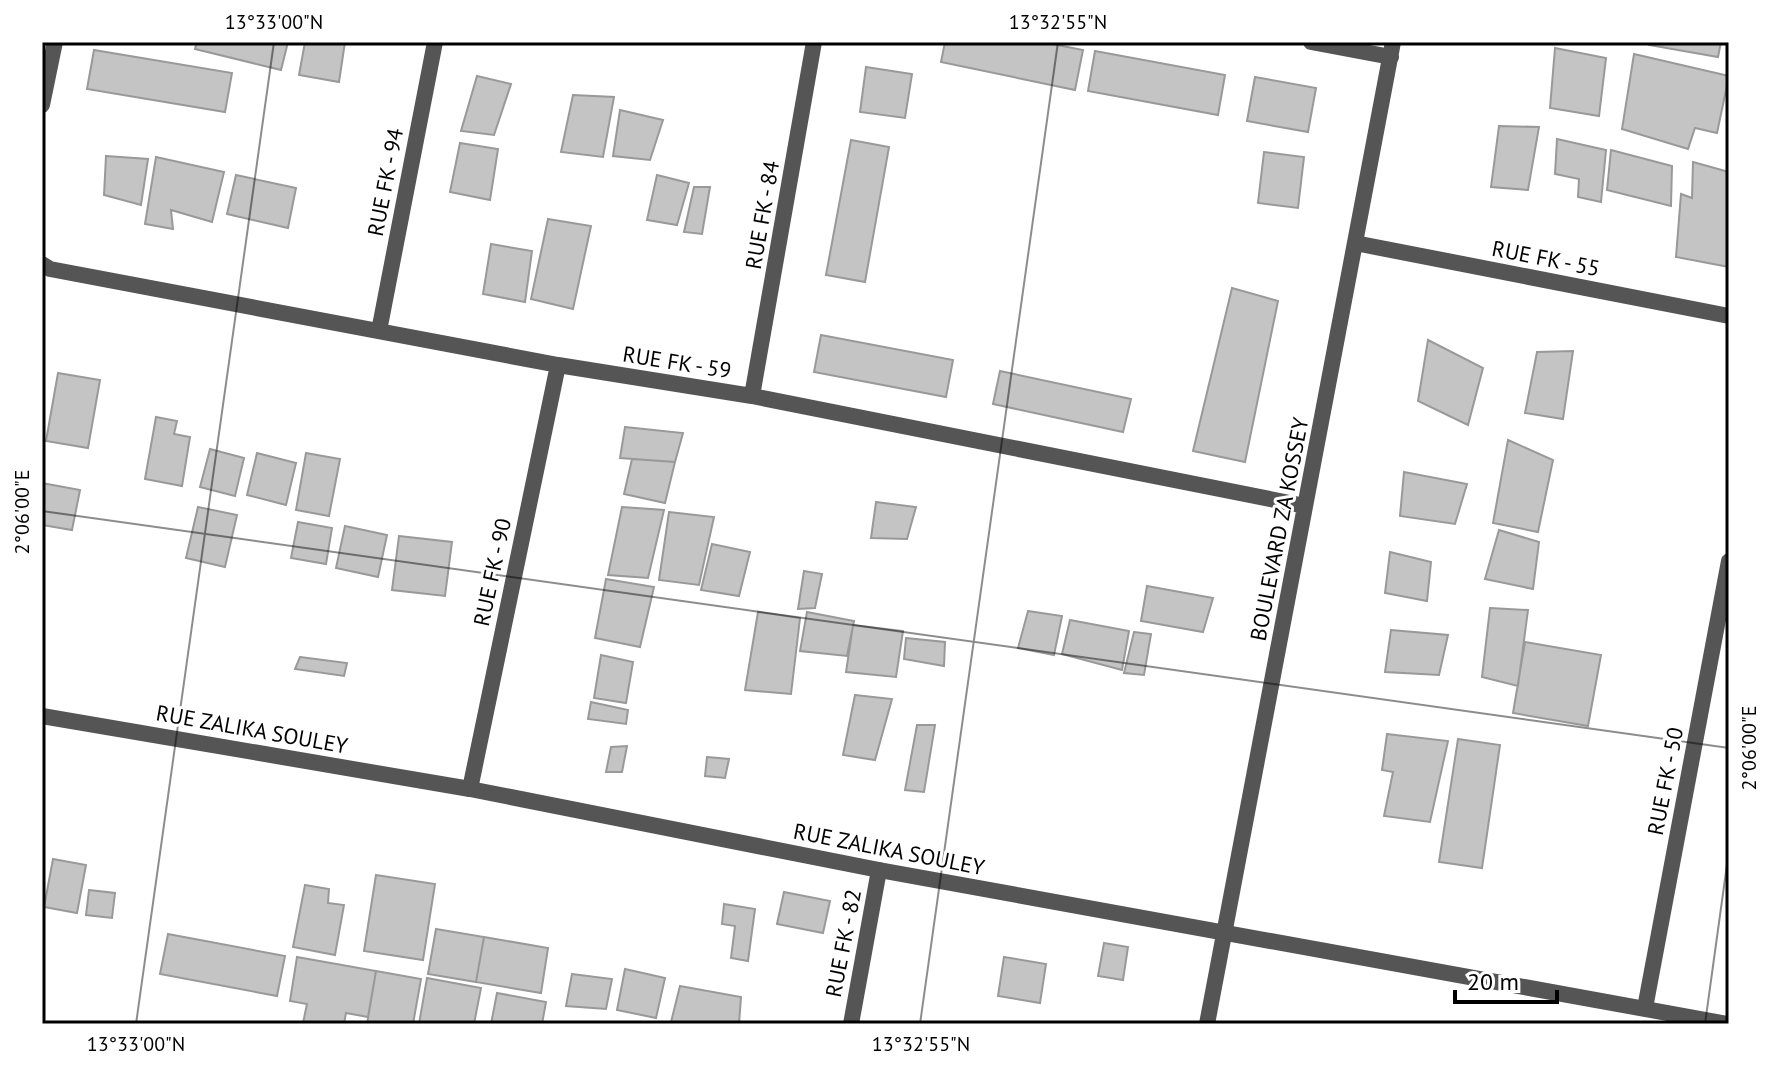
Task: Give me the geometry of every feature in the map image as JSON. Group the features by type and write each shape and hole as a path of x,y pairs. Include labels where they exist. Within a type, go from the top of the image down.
{"street":[{"name":"RUE FK - 94","path":"379,331 435,42"},
{"name":"RUE FK - 84","path":"752,396 814,42"},
{"path":"1311,42 1392,49"},
{"path":"42,105 51,43"},
{"name":"BOULEVARD ZA KOSSEY","path":"1207,1024 1392,49"},
{"name":"RUE FK - 55","path":"1355,243 1729,316"},
{"name":"RUE FK - 59","path":"42,264 50,269 558,365 752,396 1305,506"},
{"name":"RUE FK - 90","path":"470,789 558,365"},
{"name":"RUE FK - 50","path":"1645,1008 1729,561"},
{"name":"RUE ZALIKA SOULEY","path":"42,716 470,789 879,870 1728,1024"},
{"name":"RUE FK - 82","path":"851,1024 879,870"}],"building":[{"path":"197,42 288,42 281,70 195,49"},
{"path":"305,42 345,42 339,82 299,75"},
{"path":"945,42 1042,42 1083,50 1075,90 941,62"},
{"path":"1649,42 1721,42 1718,57 1649,45"},
{"path":"1555,48 1606,58 1599,116 1550,108"},
{"path":"94,50 232,73 225,112 87,89"},
{"path":"1095,51 1225,75 1218,115 1088,91"},
{"path":"1634,54 1729,76 1717,133 1695,128 1688,149 1622,129"},
{"path":"866,67 912,74 905,118 860,112"},
{"path":"477,76 511,84 494,135 461,131"},
{"path":"1255,77 1316,88 1308,132 1247,121"},
{"path":"573,95 614,97 603,157 561,152"},
{"path":"620,110 663,120 650,160 613,156"},
{"path":"1499,126 1539,127 1528,190 1491,187"},
{"path":"1557,139 1606,150 1601,202 1578,197 1579,179 1555,174"},
{"path":"851,140 889,147 865,282 826,275"},
{"path":"460,143 498,149 490,200 450,192"},
{"path":"1611,150 1672,166 1671,206 1607,190"},
{"path":"1264,152 1304,157 1298,208 1258,203"},
{"path":"106,156 148,159 141,205 104,195"},
{"path":"156,157 224,172 212,222 171,210 173,229 145,224"},
{"path":"1693,162 1729,172 1729,267 1676,257 1681,194 1692,198"},
{"path":"236,175 296,188 288,228 227,214"},
{"path":"657,175 689,183 677,225 647,220"},
{"path":"694,187 710,187 702,234 684,232"},
{"path":"548,219 591,226 573,309 531,299"},
{"path":"491,244 532,251 525,302 483,294"},
{"path":"1232,288 1278,301 1245,462 1193,451"},
{"path":"821,335 953,360 946,397 814,372"},
{"path":"1428,340 1483,368 1468,425 1418,401"},
{"path":"1573,351 1563,419 1525,413 1537,352"},
{"path":"1000,371 1131,399 1123,432 993,404"},
{"path":"58,373 100,380 88,448 46,441"},
{"path":"156,417 177,421 174,434 190,437 182,486 145,479"},
{"path":"625,427 683,433 675,462 620,458"},
{"path":"1508,440 1553,460 1538,532 1493,523"},
{"path":"210,449 244,458 235,496 200,487"},
{"path":"257,453 296,463 286,505 247,495"},
{"path":"306,453 340,459 329,516 296,510"},
{"path":"632,459 675,462 665,503 624,494"},
{"path":"1404,472 1467,484 1455,524 1400,516"},
{"path":"42,483 80,490 72,530 42,525"},
{"path":"876,502 916,507 907,539 871,538"},
{"path":"198,507 237,515 225,567 186,558"},
{"path":"622,507 664,510 648,578 608,575"},
{"path":"669,512 714,517 699,585 659,580"},
{"path":"298,522 332,528 326,564 291,558"},
{"path":"345,526 387,535 378,577 336,568"},
{"path":"1499,530 1539,542 1533,589 1485,579"},
{"path":"399,536 452,542 445,596 392,590"},
{"path":"712,544 750,552 739,596 701,590"},
{"path":"1390,552 1431,562 1427,601 1385,593"},
{"path":"804,571 822,574 815,608 798,609"},
{"path":"606,579 654,587 640,647 595,638"},
{"path":"1147,586 1213,598 1203,632 1141,621"},
{"path":"1490,608 1528,610 1518,686 1482,677"},
{"path":"1028,611 1062,616 1054,655 1018,648"},
{"path":"758,612 800,618 791,694 745,690"},
{"path":"807,612 854,621 847,656 800,651"},
{"path":"1070,620 1129,631 1122,670 1062,654"},
{"path":"853,625 903,631 896,677 846,672"},
{"path":"1391,630 1448,635 1439,675 1385,672"},
{"path":"1134,632 1151,634 1144,675 1124,673"},
{"path":"906,638 945,642 944,666 904,659"},
{"path":"1525,642 1601,655 1588,726 1513,713"},
{"path":"601,655 633,662 626,703 594,698"},
{"path":"300,657 347,663 344,676 295,669"},
{"path":"855,695 892,699 875,760 843,755"},
{"path":"591,702 628,710 626,724 588,719"},
{"path":"917,725 935,725 924,792 905,790"},
{"path":"1387,734 1448,741 1430,822 1384,816 1393,772 1382,770"},
{"path":"1458,739 1500,745 1482,868 1439,862"},
{"path":"627,746 622,772 606,772 611,747"},
{"path":"707,757 729,759 725,778 705,776"},
{"path":"53,859 86,865 77,913 44,907"},
{"path":"376,875 435,884 423,960 364,951"},
{"path":"305,885 329,889 328,903 344,905 335,955 293,947"},
{"path":"89,890 115,893 112,918 86,915"},
{"path":"784,892 830,901 823,933 777,924"},
{"path":"724,904 755,909 748,961 731,958 735,926 722,924"},
{"path":"436,929 484,937 476,982 428,974"},
{"path":"168,934 285,956 277,996 160,974"},
{"path":"484,937 548,948 541,993 476,982"},
{"path":"1104,943 1128,947 1123,980 1098,976"},
{"path":"297,957 376,971 368,1017 346,1013 344,1024 303,1023 307,1004 290,1001"},
{"path":"1004,957 1046,964 1040,1003 998,996"},
{"path":"625,969 665,978 656,1018 617,1010"},
{"path":"376,971 421,979 413,1024 367,1024"},
{"path":"572,974 612,979 606,1009 566,1006"},
{"path":"427,978 481,988 474,1024 419,1024"},
{"path":"680,986 741,997 739,1024 671,1022"},
{"path":"497,993 546,1002 542,1024 491,1024"}]}
